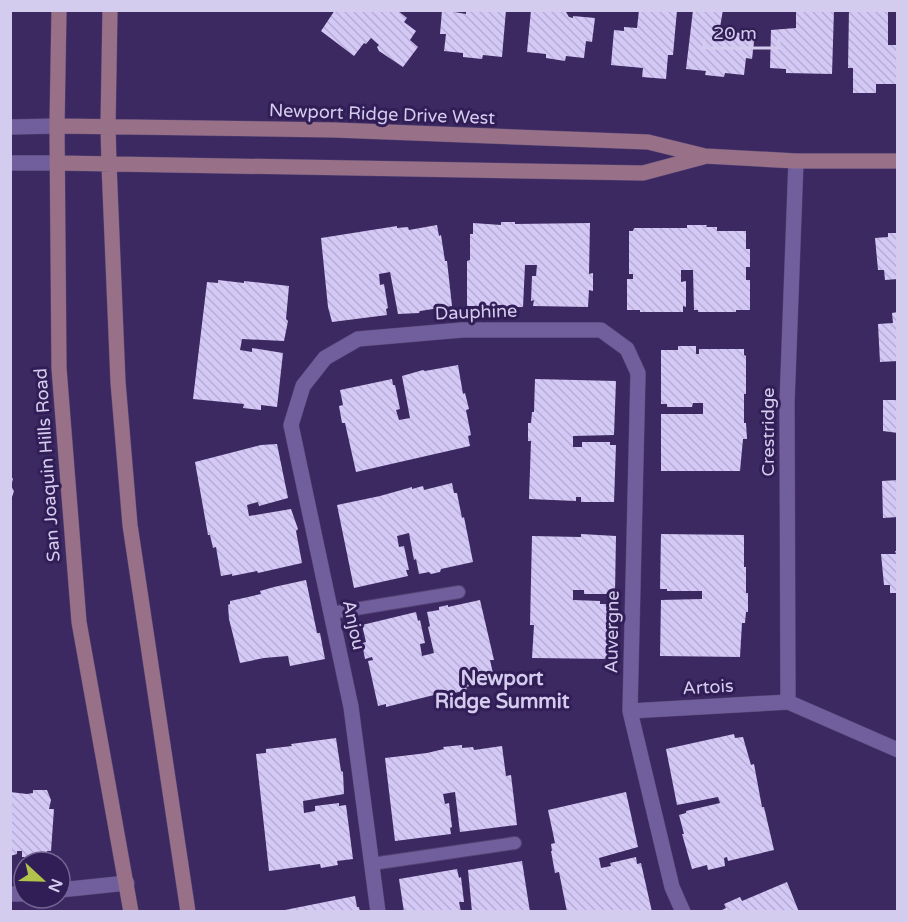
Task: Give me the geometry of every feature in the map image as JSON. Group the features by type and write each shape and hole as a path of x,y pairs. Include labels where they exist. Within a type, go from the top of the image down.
{"main road":[{"name":"San Joaquin Hills Road","path":"59,10 57,126 59,368 79,622 131,912"},
{"path":"110,10 109,164 118,382 130,525 188,912"},
{"name":"Newport Ridge Drive West","path":"57,126 335,130 648,142 705,156 796,161 897,161"},
{"name":"Newport Ridge Drive West","path":"57,163 643,173 705,156"}],"street":[{"path":"10,127 57,126"},
{"name":"Crestridge","path":"788,702 787,403 796,161"},
{"path":"10,164 57,163"},
{"name":"Dauphine","path":"325,358 358,339 462,330 601,330 627,349"},
{"name":"Auvergne","path":"627,349 638,373 630,711 672,886 683,912"},
{"name":"Anjou","path":"325,358 303,386 291,425 351,707 378,912"},
{"path":"788,702 897,750"},
{"name":"Artois","path":"630,711 788,702"},
{"path":"72,889 127,883"}],"lane":[{"path":"331,613 459,592"},
{"path":"372,864 515,843"}],"building":[{"path":"335,10 397,10 407,18 404,22 416,31 410,40 418,47 403,67 379,51 377,47 379,45 371,38 354,56 321,31"},
{"path":"442,10 466,14 466,10 506,10 502,57 483,55 482,59 463,57 463,53 444,51 446,34 440,34"},
{"path":"531,10 561,10 573,18 573,16 595,18 592,42 586,41 584,58 566,56 565,61 546,58 546,54 527,52"},
{"path":"639,10 677,10 673,55 668,55 666,79 642,77 643,68 611,65 614,30 624,31 624,27 637,28"},
{"path":"693,10 723,10 720,27 728,32 755,34 752,59 746,58 744,75 725,73 724,77 705,75 706,71 686,69"},
{"path":"796,10 834,10 832,74 786,73 786,69 770,68 771,30 796,28"},
{"path":"849,10 888,10 888,45 898,45 898,84 876,84 876,93 853,93 853,68 848,68"},
{"path":"501,222 515,222 515,224 590,223 589,274 593,273 593,291 589,290 588,307 533,306 534,300 531,301 532,276 536,276 537,265 525,265 523,307 501,309 500,306 467,306 467,261 470,260 470,234 473,234 473,223 501,225"},
{"path":"437,225 445,261 447,261 452,306 419,313 398,314 390,272 379,274 380,285 384,284 387,315 332,322 328,307 321,238 397,226 397,228 408,227 409,230"},
{"path":"687,225 717,227 717,231 746,231 746,249 750,249 750,267 746,267 746,280 750,280 750,310 698,312 694,310 693,270 681,270 681,282 686,281 686,307 683,306 683,312 627,310 627,279 633,279 633,274 629,274 629,231 633,231 634,228 687,228"},
{"path":"888,233 898,233 898,279 885,280 884,270 878,270 875,238 888,237"},
{"path":"218,280 289,286 286,319 288,321 284,341 242,339 240,350 252,352 252,348 283,353 277,407 261,405 261,410 243,408 244,404 193,399 207,282 218,283"},
{"path":"898,312 898,361 880,362 878,324 893,323 892,313"},
{"path":"678,346 696,346 696,354 699,354 699,349 744,349 746,394 744,394 744,423 746,423 747,439 743,439 740,471 661,471 661,414 703,414 703,403 693,403 692,407 667,407 667,404 661,404 661,350 678,350"},
{"path":"458,365 463,394 465,393 469,409 466,410 471,435 468,436 470,446 356,472 345,423 342,423 339,406 343,405 340,390 392,379 400,409 396,410 399,420 410,418 402,376 423,370"},
{"path":"535,379 616,381 614,435 573,436 573,447 582,447 582,442 610,442 610,445 616,445 614,502 581,502 581,497 576,497 576,501 529,499 531,441 528,441 528,423 531,423 532,412 534,412"},
{"path":"883,400 898,400 898,433 883,431"},
{"path":"277,444 288,498 259,506 258,502 247,505 249,516 291,509 298,529 296,531 302,563 258,573 257,571 221,576 216,547 213,548 210,535 208,535 195,462 261,445"},
{"path":"10,475 13,479 11,486 14,491 11,500"},
{"path":"898,480 898,517 883,518 882,481"},
{"path":"452,483 454,493 457,493 462,518 464,517 473,562 441,569 440,572 431,574 429,572 419,574 409,533 397,536 399,547 404,546 408,576 354,588 337,505 412,487 412,489 423,486 424,490"},
{"path":"581,534 616,536 615,592 584,594 584,590 573,590 573,600 614,604 615,644 612,644 612,659 532,658 534,625 530,625 532,536 581,537"},
{"path":"661,534 744,535 748,612 746,612 745,623 742,623 740,657 660,656 661,600 702,599 702,591 660,589"},
{"path":"895,551 898,551 898,593 890,593 890,585 884,585 881,554 896,554"},
{"path":"306,580 325,659 290,666 288,656 240,663 229,619 230,601"},
{"path":"480,600 494,660 490,660 494,678 466,687 467,690 454,693 454,690 386,707 386,704 378,706 368,661 373,660 372,657 365,659 362,643 366,642 362,625 416,612 425,643 420,644 422,656 434,653 427,612 439,610 439,607"},
{"path":"734,734 735,738 743,737 751,765 754,764 762,807 764,807 774,850 728,861 727,857 724,858 725,866 708,870 707,865 692,869 679,815 686,811 720,803 718,797 677,805 666,749"},
{"path":"336,738 343,772 344,794 303,801 304,813 315,811 315,806 339,803 339,806 346,805 353,859 337,861 338,865 321,868 320,864 269,871 256,754 266,753 266,749 292,746 291,744"},
{"path":"462,745 462,748 473,747 474,750 502,746 506,776 511,775 517,825 460,832 455,792 443,794 445,804 449,803 451,834 395,841 385,758 427,753 444,749 443,747"},
{"path":"33,790 47,790 51,800 49,809 54,809 51,850 12,850 10,856 10,792 33,793"},
{"path":"626,792 638,847 599,858 601,868 611,866 610,863 636,857 637,864 641,863 652,912 567,912 559,872 555,873 551,844 555,843 548,810"},
{"path":"522,861 530,912 472,912 468,870"},
{"path":"457,869 459,878 461,877 464,902 459,902 461,912 404,912 399,879"},
{"path":"787,882 799,912 718,912 726,908 724,904 740,897 742,901"},
{"path":"355,896 360,912 275,912"}],"district":[{"name":"Newport Ridge Summit","path":"502,690"}]}
